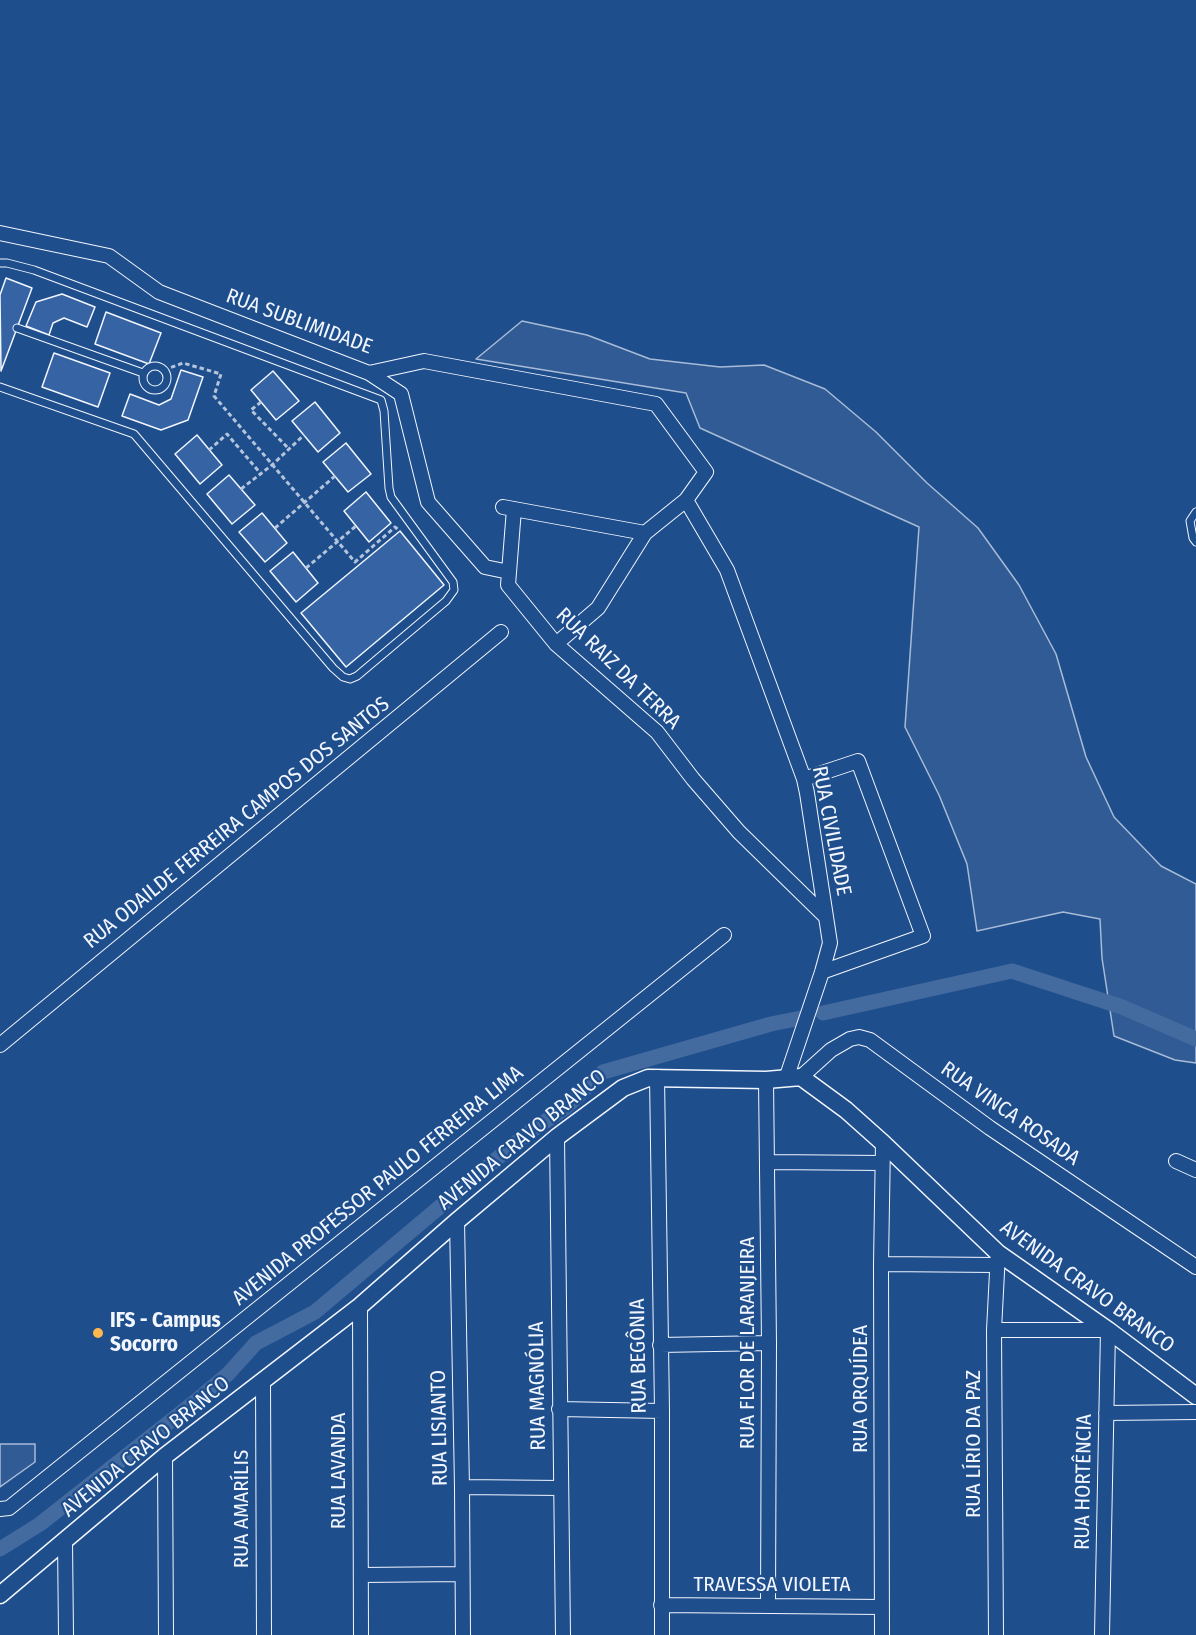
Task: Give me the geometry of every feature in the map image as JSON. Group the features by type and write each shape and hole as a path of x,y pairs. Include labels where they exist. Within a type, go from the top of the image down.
{"street":[{"name":"RUA SUBLIMIDADE","path":"0,233 109,256 159,292 369,373 424,361 656,404 706,472 686,500"},
{"path":"369,373 401,394 429,502 485,567 509,572"},
{"path":"556,644 598,608 645,532 686,500"},
{"name":"RUA CIVILIDADE","path":"686,500 727,570 804,779 830,943 794,1078"},
{"name":"RUA RAIZ DA TERRA","path":"645,532 508,508 508,585 556,644 657,732 693,779 739,832 826,916"},
{"name":"RUA ODAILDE FERREIRA CAMPOS DOS SANTOS","path":"0,1045 501,632"},
{"path":"804,779 858,761 923,936 822,972"},
{"name":"AVENIDA PROFESSOR PAULO FERREIRA LIMA","path":"0,1509 9,1508 19,1501 724,935"},
{"name":"RUA VINCA ROSADA","path":"794,1078 831,1050 850,1039 859,1037 870,1040 990,1128 1196,1267"},
{"name":"AVENIDA CRAVO BRANCO","path":"0,1596 165,1456 360,1306 557,1137 623,1088 640,1080 657,1077 766,1080 794,1078 846,1110 883,1143 997,1259 1108,1330 1196,1396"},
{"name":"RUA BEGÔNIA","path":"657,1077 662,1410 662,1635"},
{"name":"RUA FLOR DE LARANJEIRA","path":"766,1080 769,1343 768,1605"},
{"name":"RUA MAGNÓLIA","path":"557,1137 563,1635"},
{"name":"RUA ORQUÍDEA","path":"882,1635 883,1143"},
{"path":"1176,1161 1196,1170"},
{"path":"768,1162 882,1163"},
{"name":"RUA LISIANTO","path":"457,1221 463,1635"},
{"path":"881,1264 997,1259"},
{"name":"RUA LÍRIO DA PAZ","path":"996,1635 994,1330 997,1259"},
{"name":"RUA LAVANDA","path":"360,1306 361,1635"},
{"path":"994,1330 1108,1330"},
{"name":"RUA HORTÊNCIA","path":"1102,1635 1108,1330"},
{"path":"660,1345 769,1343"},
{"name":"RUA AMARÍLIS","path":"263,1382 264,1635"},
{"path":"559,1409 662,1410"},
{"path":"1106,1413 1196,1412"},
{"path":"165,1456 166,1635"},
{"path":"462,1487 561,1488"},
{"path":"66,1541 66,1635"},
{"path":"361,1575 462,1574"},
{"name":"TRAVESSA VIOLETA","path":"661,1605 882,1607"}],"lane":[{"path":"0,263 34,270 381,400 384,411 391,497 453,582 454,590 446,601 357,676 350,679 343,677 134,434 0,387"},
{"path":"17,328 143,373"},
{"path":"157,365 164,370 166,382 158,390 150,389 144,384 143,373 149,367 157,365"},
{"path":"1196,512 1190,522 1196,542"}],"path":[{"path":"164,370 183,363 221,374 214,396 355,562 395,527 400,531"},
{"path":"261,402 251,410 289,449"},
{"path":"209,450 227,434 261,474"},
{"path":"241,489 272,465 304,435"},
{"path":"275,528 335,476"},
{"path":"306,567 356,526"}],"shaded area":[{"path":"522,321 587,335 650,359 720,367 764,365 825,389 876,432 927,483 978,528 1019,585 1056,654 1086,757 1114,817 1161,866 1196,884 1196,1063 1175,1060 1114,1036 1102,958 1100,919 1063,912 977,931 967,864 939,795 905,727 919,527 700,428 686,393 476,359"},
{"path":"0,1444 35,1444 35,1462 0,1487"}],"building":[{"path":"6,278 32,288 1,371 0,295"},
{"path":"62,294 95,307 87,327 64,318 53,323 49,335 26,326 36,302"},
{"path":"106,312 161,333 149,364 95,344"},
{"path":"54,353 110,373 98,407 42,387"},
{"path":"181,370 203,377 188,420 161,430 122,416 130,394 159,405 171,399"},
{"path":"273,371 299,401 276,420 251,390"},
{"path":"315,402 340,433 318,452 292,421"},
{"path":"197,435 222,465 200,484 175,454"},
{"path":"346,443 371,474 348,492 323,462"},
{"path":"229,475 255,505 232,524 207,494"},
{"path":"366,492 391,523 369,542 344,511"},
{"path":"262,513 287,543 265,562 239,532"},
{"path":"400,531 444,585 346,667 301,613"},
{"path":"293,552 318,583 296,602 270,571"}],"waterway":[{"path":"823,1013 1012,971 1122,1007 1196,1039"},
{"path":"0,1549 40,1524 191,1405 228,1374 256,1343 315,1312 525,1135 565,1108 603,1072 771,1024 801,1018"}],"place":[{"name":"IFS - Campus Socorro","path":"98,1333"}]}
